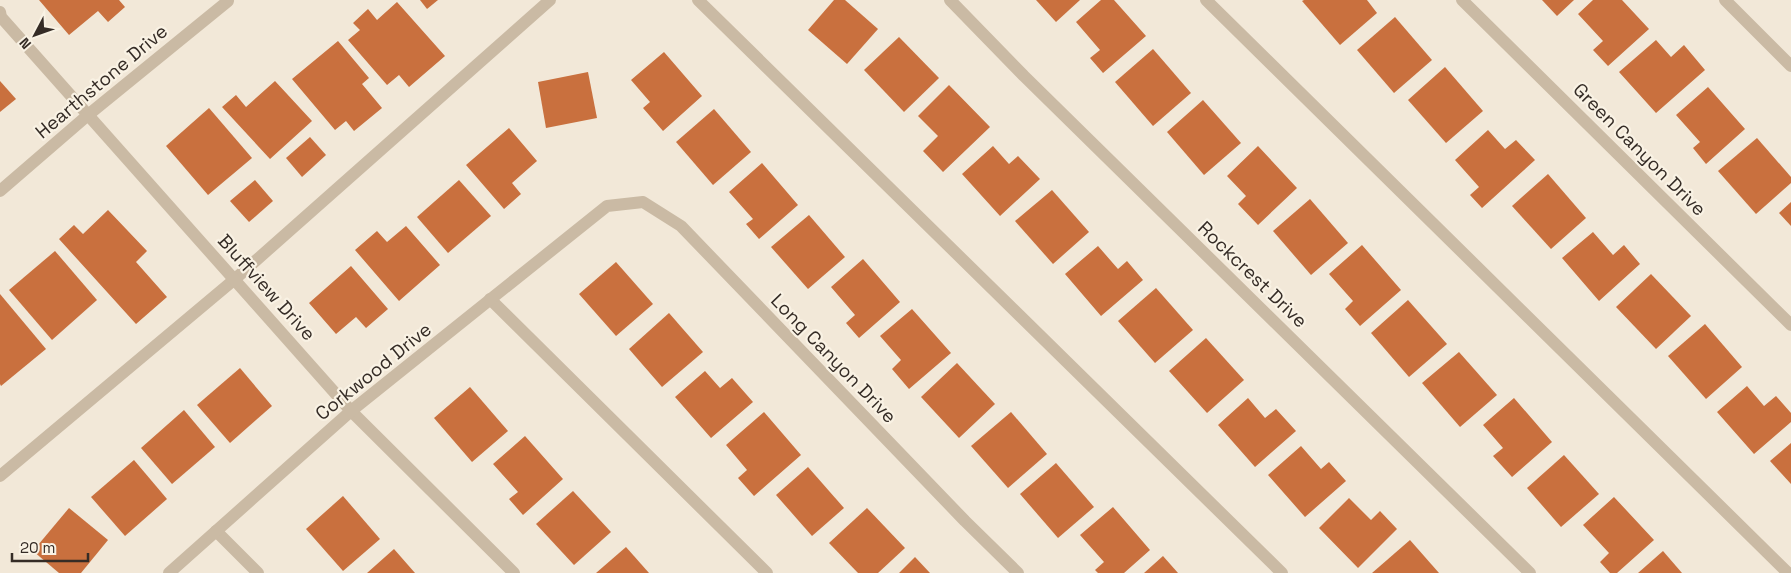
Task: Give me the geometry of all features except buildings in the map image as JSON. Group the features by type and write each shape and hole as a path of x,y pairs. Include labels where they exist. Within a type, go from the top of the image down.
{"street":[{"path":"0,476 235,279 550,0"},
{"path":"698,0 1282,573"},
{"name":"Rockcrest Drive","path":"950,0 1530,573"},
{"path":"1206,0 1788,573"},
{"name":"Green Canyon Drive","path":"1462,0 1791,325"},
{"path":"1724,0 1791,66"},
{"name":"Hearthstone Drive","path":"0,191 88,115 228,1"},
{"name":"Bluffview Drive","path":"0,15 352,411 514,573"},
{"name":"Long Canyon Drive","path":"607,206 643,202 681,226 965,521 1018,573"},
{"name":"Corkwood Drive","path":"169,573 352,411 607,206"},
{"path":"490,299 766,573"},
{"path":"216,531 258,573"}]}
